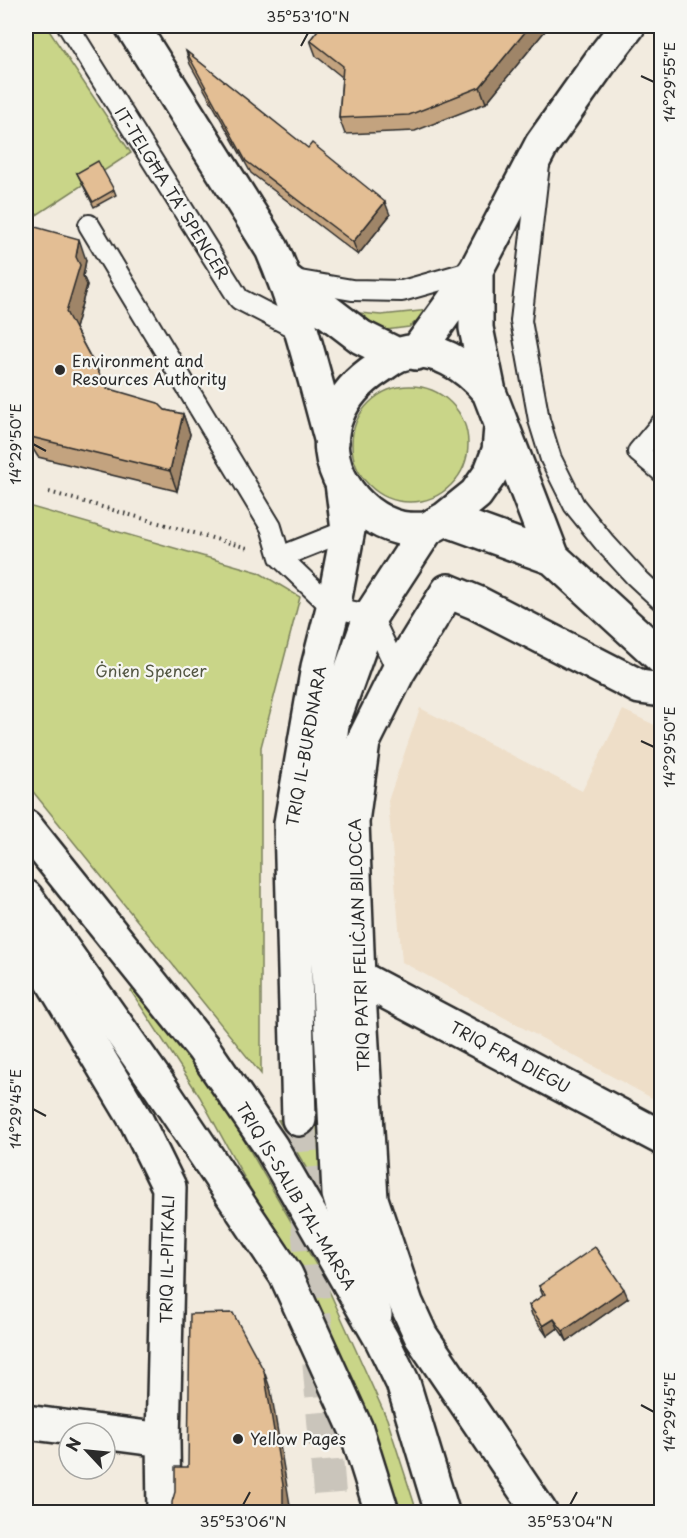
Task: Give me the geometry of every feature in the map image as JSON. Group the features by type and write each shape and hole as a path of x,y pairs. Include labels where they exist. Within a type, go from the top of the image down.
{"main road":[{"path":"132,26 272,249 303,332 332,442 334,460 342,483 354,501 372,517 401,528 436,524 553,558"},
{"path":"332,442 336,416 349,393 368,374 407,354 476,270 542,144 628,26"},
{"path":"476,270 476,328 489,392 553,558 662,658"},
{"path":"285,279 361,337 407,354 438,355 458,363 475,375 489,392"},
{"path":"382,1340 339,1194 321,822 332,724 371,615 436,524 476,494 490,474 499,451 501,427"},
{"name":"TRIQ IL-BURDNARA","path":"298,1119 291,823 318,667 333,608 348,530 342,483"},
{"name":"TRIQ PATRI FELIĊJAN BILOCCA","path":"540,1512 421,1336 406,1303 371,1199 358,977 352,822 363,742 398,672 448,591 487,608 640,687 662,690"},
{"name":"TRIQ IS-SALIB TAL-MARSA","path":"26,827 203,1048 271,1147 382,1340 403,1383 442,1512"},
{"path":"29,917 158,1084 286,1275 356,1429 382,1512"},
{"name":"TRIQ IL-PITKALI","path":"29,917 169,1187 163,1440 164,1512"},
{"name":"TRIQ FRA DIEGU","path":"358,977 662,1138"},
{"path":"26,1422 163,1440"}],"lane":[{"name":"IT-TELGĦA TA' SPENCER","path":"68,26 239,299 303,332"},
{"path":"542,144 521,321 539,420 551,459 574,504 604,542 662,601"},
{"path":"89,225 271,527 280,557 333,608 371,615 398,672"},
{"path":"285,279 352,290 402,291 476,270"},
{"path":"662,423 638,452 662,472"},
{"path":"280,557 348,530"}],"path":[{"path":"49,492 280,557"}],"shaded area":[{"path":"420,708 582,791 623,710 661,728 661,1103 402,962 388,801"}],"green space":[{"path":"26,26 46,26 131,153 32,218 26,233"},
{"path":"430,310 409,327 378,331 338,311 381,315"},
{"path":"410,386 432,391 451,403 463,422 468,444 463,466 451,485 432,497 410,502 388,497 369,485 357,466 352,444 357,422 369,403 388,391"},
{"name":"Ġnien Spencer","path":"26,500 28,506 258,572 300,597 261,747 261,1074 26,783"},
{"path":"138,984 215,1090 322,1275 387,1419 417,1512 396,1512 302,1283 200,1097 131,991"},
{"path":"320,1117 323,1177 312,1178 278,1120"}],"building":[{"path":"321,26 530,26 480,87 409,115 339,118 343,66 310,40"},
{"path":"186,51 308,148 312,143 385,202 353,242 246,161"},
{"path":"98,161 114,190 93,202 77,173"},
{"name":"Environment and Resources Authority","path":"28,225 79,239 76,257 80,265 66,312 107,388 158,403 165,410 183,414 170,471 31,437 26,429 26,232"},
{"path":"595,1247 624,1289 563,1331 554,1319 543,1326 529,1305 545,1294 539,1286"},
{"name":"Yellow Pages","path":"233,1313 264,1371 283,1485 283,1512 172,1512 175,1467 188,1467 190,1314"}],"tunnel":[{"path":"299,1119 331,1512"}],"place":[{"name":"Environment and Resources Authority","path":"60,370"},
{"name":"Yellow Pages","path":"238,1439"}]}
